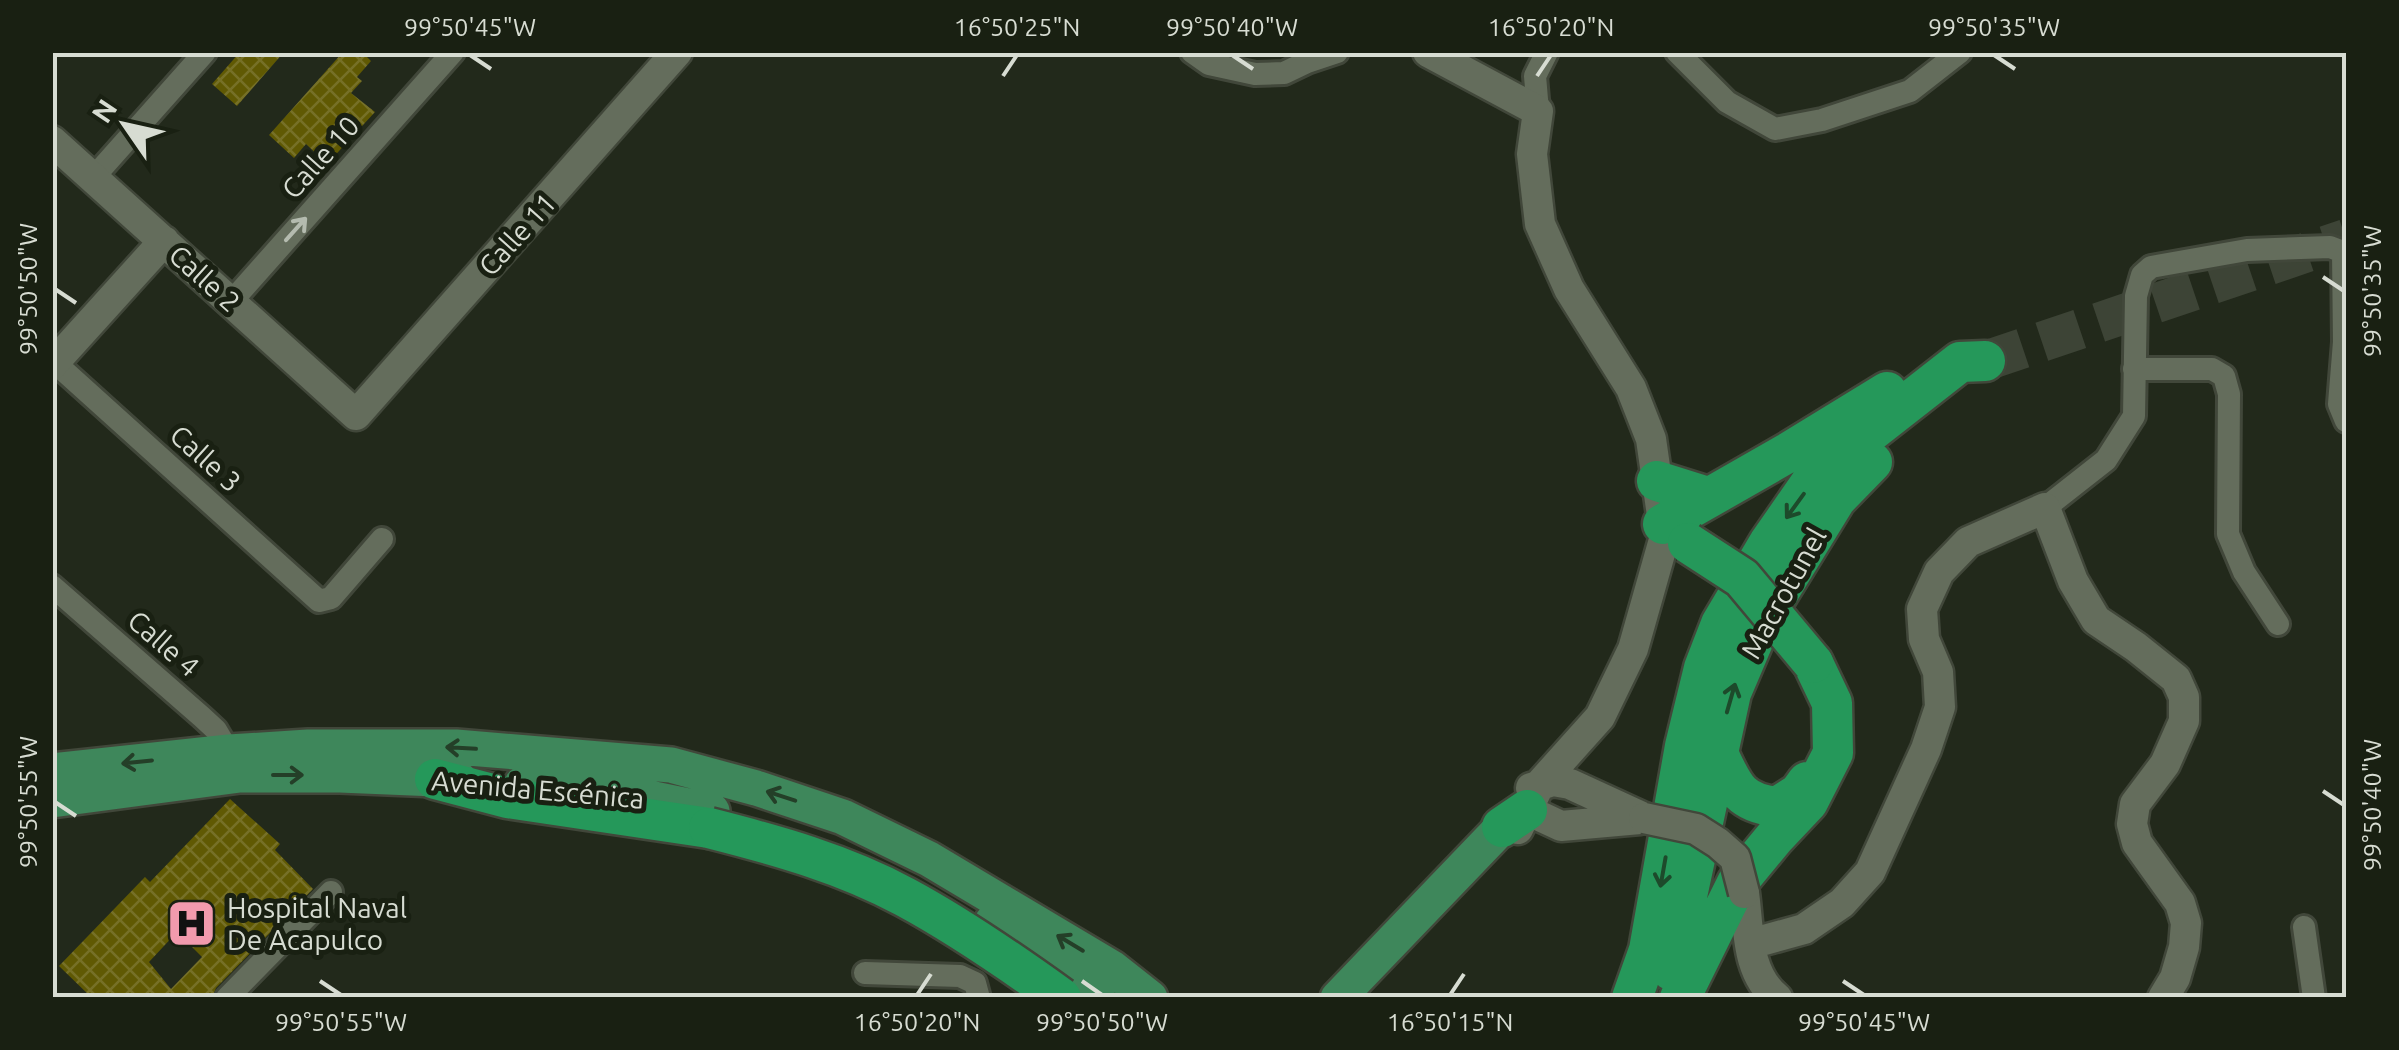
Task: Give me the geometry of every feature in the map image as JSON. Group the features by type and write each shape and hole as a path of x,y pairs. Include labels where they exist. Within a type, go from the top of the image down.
{"highway":[{"path":"1678,980 1736,883 1808,802 1833,753 1832,703 1742,578 1671,542 1708,497 1898,385 1974,362"},
{"path":"1632,998 1650,950 1686,746 1704,668 1721,624 1768,543 1810,484 1868,434 1974,362"},
{"name":"Macrotunel","path":"1678,980 1731,693 1762,618 1836,499 1890,442 1965,379 1974,362"},
{"path":"1657,482 1708,497"},
{"path":"1718,751 1734,786 1755,805 1777,808 1799,793 1821,763 1821,722 1808,669"},
{"path":"435,779 507,798 710,828 830,864 905,897 1061,998"}],"main road":[{"path":"52,772 308,747 456,747 671,765 843,816 929,859 1112,968 1150,998"},
{"name":"Avenida Escénica","path":"52,800 240,776 340,775 610,790 712,811 820,843 907,878 978,913 1098,998"},
{"path":"1338,998 1540,806"}],"street":[{"path":"94,178 205,52"},
{"name":"Calle 10","path":"231,302 453,52"},
{"name":"Calle 11","path":"356,415 677,52"},
{"path":"1192,52 1208,64 1255,74 1284,73 1337,52"},
{"path":"1428,52 1538,111"},
{"path":"1350,998 1540,806 1600,717 1633,649 1671,542 1651,439 1631,388 1569,288 1540,224 1532,154 1538,111 1536,76 1547,52"},
{"path":"1536,76 1562,52"},
{"path":"1677,52 1727,102 1775,129 1822,120 1910,91 1960,52"},
{"name":"Calle 2","path":"52,141 356,415"},
{"path":"53,362 164,241"},
{"path":"1750,944 1804,929 1842,903 1870,872 1926,749 1940,706 1938,672 1924,639 1922,609 1939,572 1968,542 2044,508 2106,460 2134,416 2136,296 2142,275 2151,267 2247,250 2345,249 2344,342 2338,404 2346,421"},
{"name":"Calle 3","path":"53,362 319,601 331,598 382,539"},
{"path":"2134,369 2212,370 2224,376 2229,394 2228,534 2244,572 2278,624"},
{"path":"2044,508 2073,580 2096,620 2176,679 2184,697 2184,721 2165,764 2136,804 2132,824 2137,843 2180,903 2186,924 2175,978 2163,998"},
{"name":"Calle 4","path":"52,586 216,730 229,752"},
{"path":"1317,998 1511,798 1540,806 1696,828 1718,843 1735,858 1744,893 1754,970 1777,998"},
{"path":"1540,806 1644,818"},
{"path":"907,878 919,901 967,936 1023,998"},
{"path":"228,998 331,892"},
{"path":"2304,927 2314,998"},
{"path":"865,973 960,976 975,983 979,998"}],"building":[{"path":"240,52 284,52 237,106 212,84"},
{"path":"343,52 362,52 371,61 357,77 362,81 351,93 375,112 327,164 306,144 294,158 269,135"},
{"name":"Hospital Naval De Acapulco","path":"230,799 280,844 275,850 313,889 216,988 212,998 92,998 59,966 145,877 150,882","holes":["177,932 202,957 171,989 149,962"]}],"tunnel":[{"path":"1985,361 2346,239"}],"place":[{"name":"Hospital Naval De Acapulco","path":"192,923"}]}
